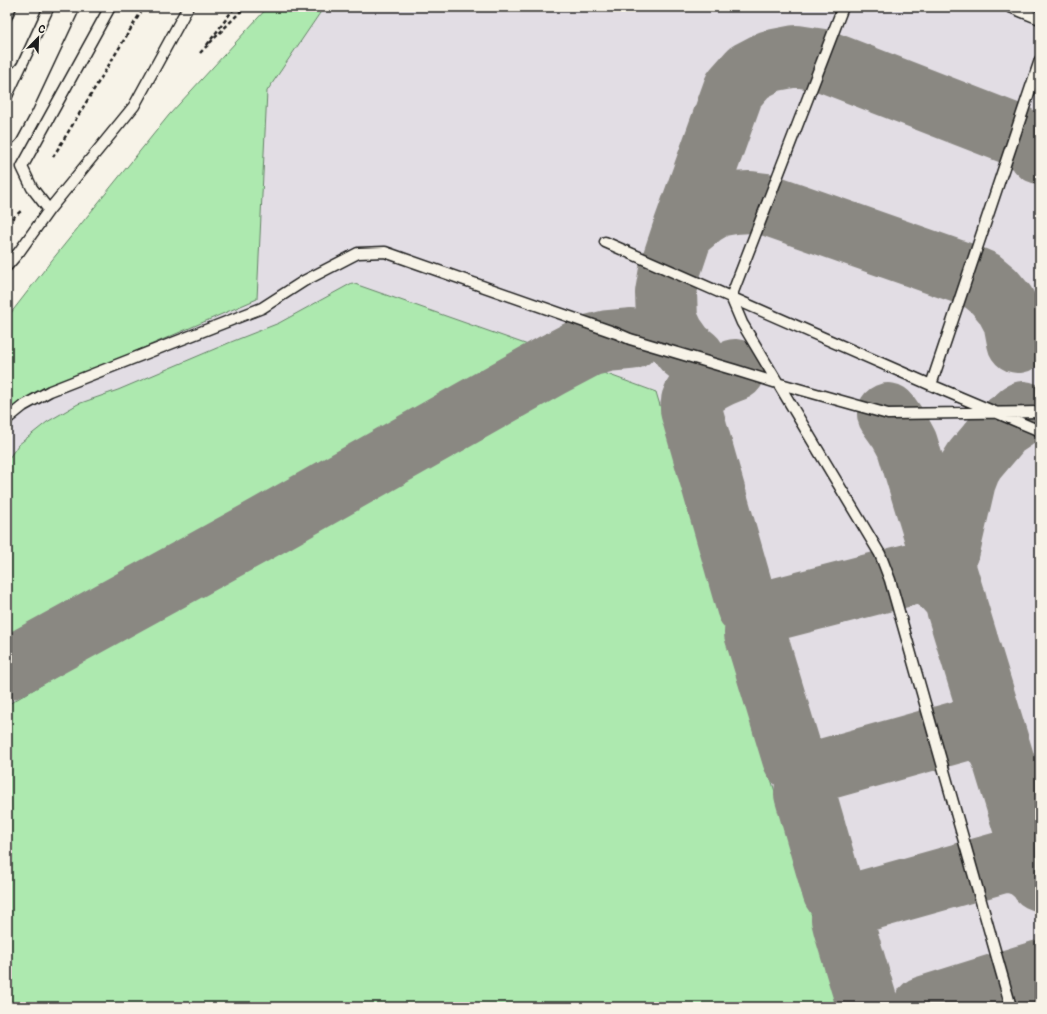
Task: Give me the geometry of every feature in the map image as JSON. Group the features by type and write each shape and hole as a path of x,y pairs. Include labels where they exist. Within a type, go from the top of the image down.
{"main road":[{"path":"7,57 30,7"},
{"path":"7,133 22,105 68,7"}],"lane":[{"path":"49,210 32,188 22,167 110,7"},
{"path":"7,266 49,210 134,106 188,7"},
{"path":"843,7 731,296 742,323 880,554 892,588 1011,1007"},
{"path":"1010,7 1040,19"},
{"path":"931,385 1040,60"},
{"path":"604,242 1040,431"},
{"path":"7,419 22,406 50,391 262,308 304,281 358,253 385,252 630,339 777,383 888,414 1040,412"}],"path":[{"path":"53,157 144,7"},
{"path":"235,7 200,53 245,7"},
{"path":"7,223 21,211"}],"shaded area":[{"path":"268,7 1040,7 1040,1007 7,1007 7,318 169,115"}],"green space":[{"path":"268,7 324,7 267,91 257,299 41,392 7,412 7,318 169,115"},
{"path":"352,283 528,345 7,640 7,461 18,445 47,422 78,404 118,390 279,323"},
{"path":"588,367 656,392 839,1007 7,1007 7,705"}],"taxiway":[{"path":"683,231 734,89 749,72 770,61 796,56 822,60 1015,135 1033,145 1040,153"},
{"path":"695,358 684,349 674,335 667,320 666,293 670,270 683,231 702,215 717,206 750,202 766,204 982,281 994,291 1005,304 1014,321 1018,342"},
{"path":"7,669 255,533 552,365 588,346 608,341 630,339"},
{"path":"735,370 704,385 695,395 692,401 691,410 747,606 757,612 765,612"},
{"path":"938,563 949,550 965,481 970,468 1002,428 1023,412"},
{"path":"888,414 907,444 1040,880"},
{"path":"815,772 802,767 793,758 755,633 757,624 765,612 916,573 932,578 947,590 956,602"},
{"path":"850,905 840,900 833,891 805,794 807,782 810,777 815,772 965,730 983,732 987,734 995,743 1001,754"},
{"path":"868,1007 842,919 845,908 850,905 1007,861 1025,867 1032,871 1040,879"},
{"path":"924,1007 1040,971"}]}
